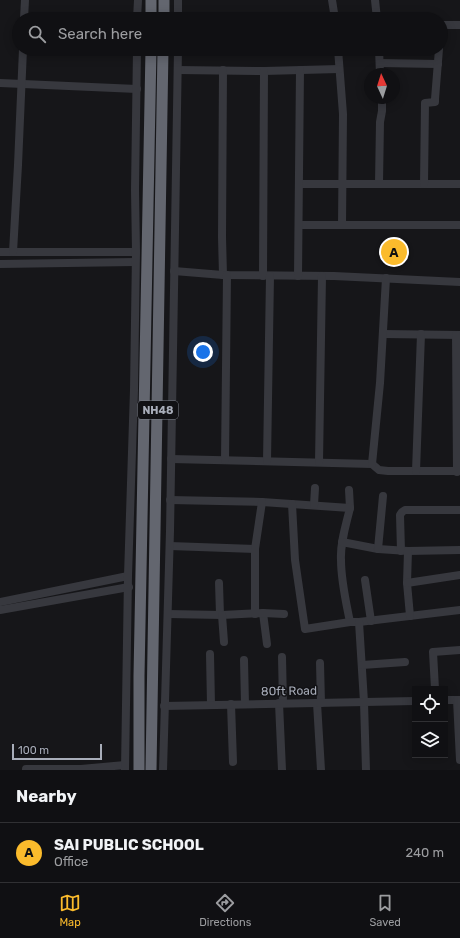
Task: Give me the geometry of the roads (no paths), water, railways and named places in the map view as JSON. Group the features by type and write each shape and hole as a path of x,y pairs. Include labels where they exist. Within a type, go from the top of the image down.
{"highway":[{"path":"151,0 151,12"},
{"path":"164,0 164,12"},
{"name":"NH48","path":"139,770 151,56"},
{"name":"NH48","path":"151,770 163,56"}],"street":[{"path":"24,12 25,0"},
{"path":"138,0 138,12"},
{"path":"178,0 178,12"},
{"path":"332,0 333,12"},
{"path":"375,0 376,12"},
{"path":"448,25 460,25"},
{"path":"13,252 23,56"},
{"path":"26,769 125,768 128,576 134,390 137,56"},
{"path":"163,770 170,546 178,56"},
{"path":"338,56 343,114 342,225"},
{"path":"380,56 380,68"},
{"path":"424,184 425,103 435,102 439,56"},
{"path":"380,63 438,64"},
{"path":"178,70 264,71 339,69"},
{"path":"223,70 222,237 225,275 225,460"},
{"path":"298,276 300,225 300,70"},
{"path":"264,71 267,276 267,461"},
{"path":"0,83 137,88"},
{"path":"380,183 380,122 382,104"},
{"path":"300,184 460,184"},
{"path":"300,225 460,225"},
{"path":"0,252 136,252"},
{"path":"0,264 135,262"},
{"path":"174,271 225,275 322,276 460,282"},
{"path":"319,462 322,276"},
{"path":"372,464 380,383 386,278"},
{"path":"171,459 372,464 379,470 458,472 458,335 383,334"},
{"path":"416,471 421,334"},
{"path":"314,505 315,488"},
{"path":"349,490 350,508 342,542 341,559 342,581 350,622"},
{"path":"378,549 383,496"},
{"path":"170,500 262,502 350,508"},
{"path":"262,502 255,549 259,613 267,644"},
{"path":"292,504 295,560 306,629 350,622 371,621 460,610"},
{"path":"410,616 405,551 400,515 405,510 460,510"},
{"path":"342,542 378,549 405,551 460,550"},
{"path":"170,546 255,549"},
{"path":"407,583 460,575"},
{"path":"0,602 128,576"},
{"path":"365,580 371,621"},
{"path":"219,583 224,642"},
{"path":"0,610 129,587"},
{"path":"168,614 284,614"},
{"path":"359,622 364,702 366,770"},
{"path":"435,686 433,648 460,650"},
{"path":"210,654 211,705"},
{"path":"282,657 282,770"},
{"path":"244,660 245,704"},
{"path":"362,665 405,662"},
{"path":"320,663 319,703 321,770"},
{"path":"448,700 459,700 460,760"},
{"name":"80ft Road","path":"164,706 412,701"},
{"path":"231,704 233,762"}],"place":[{"name":"SAI PUBLIC SCHOOL","path":"394,252"}]}
